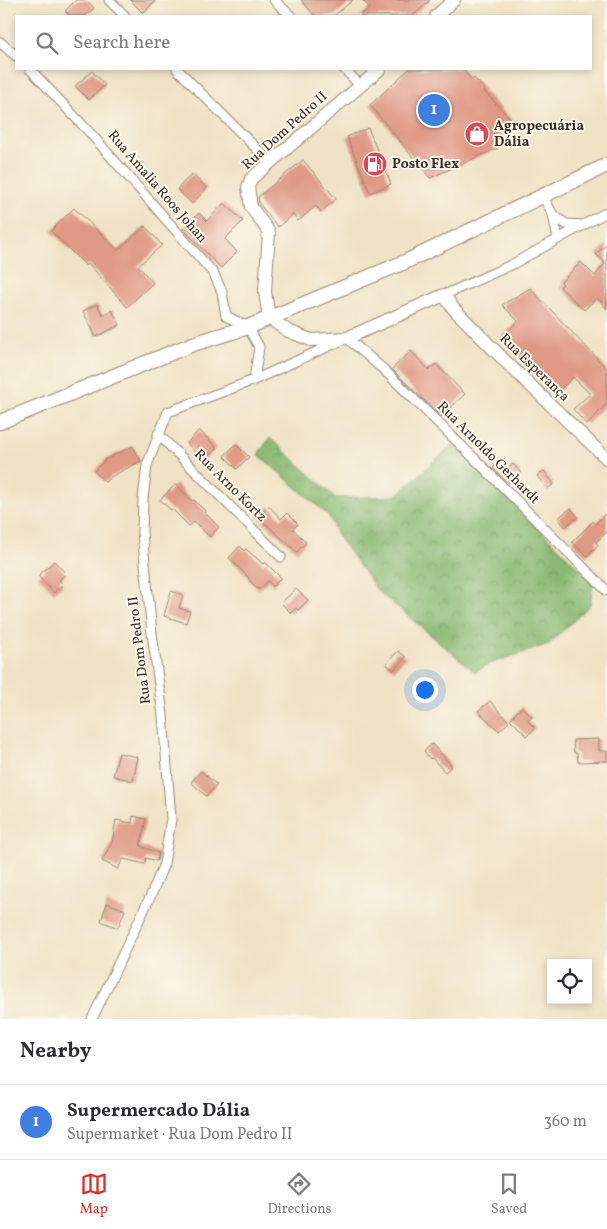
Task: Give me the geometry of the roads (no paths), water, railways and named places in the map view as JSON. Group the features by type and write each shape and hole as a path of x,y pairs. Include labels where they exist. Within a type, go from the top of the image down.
{"main road":[{"path":"0,422 193,344 248,328 405,262 607,165"}],"street":[{"path":"108,0 124,15"},
{"path":"274,0 290,15"},
{"path":"437,15 447,2"},
{"path":"0,42 15,55"},
{"name":"Rua Amalia Roos Johan","path":"31,70 91,134 214,274 222,292 226,316 248,328"},
{"path":"178,70 270,162"},
{"path":"345,70 360,85"},
{"name":"Rua Dom Pedro II","path":"269,318 265,292 269,232 251,207 248,187 251,179 379,70"},
{"path":"543,196 553,215 558,239"},
{"path":"269,318 288,331 312,340 347,338 511,265 607,212"},
{"path":"553,215 566,224 583,225"},
{"name":"Rua Esperança","path":"444,295 453,308 498,355 607,460"},
{"path":"248,328 259,347 254,380"},
{"name":"Rua Dom Pedro II","path":"92,1019 164,864 170,819 163,714 152,633 142,533 147,465 158,434 168,412 254,380 347,338"},
{"name":"Rua Arnoldo Gerhardt","path":"347,338 384,370 607,590"},
{"name":"Rua Arno Kortz","path":"158,434 281,557"}],"place":[{"name":"Supermercado Dália","path":"434,110"},
{"name":"Agropecuária Dália","path":"477,134"},
{"name":"Posto Flex","path":"375,164"}]}
